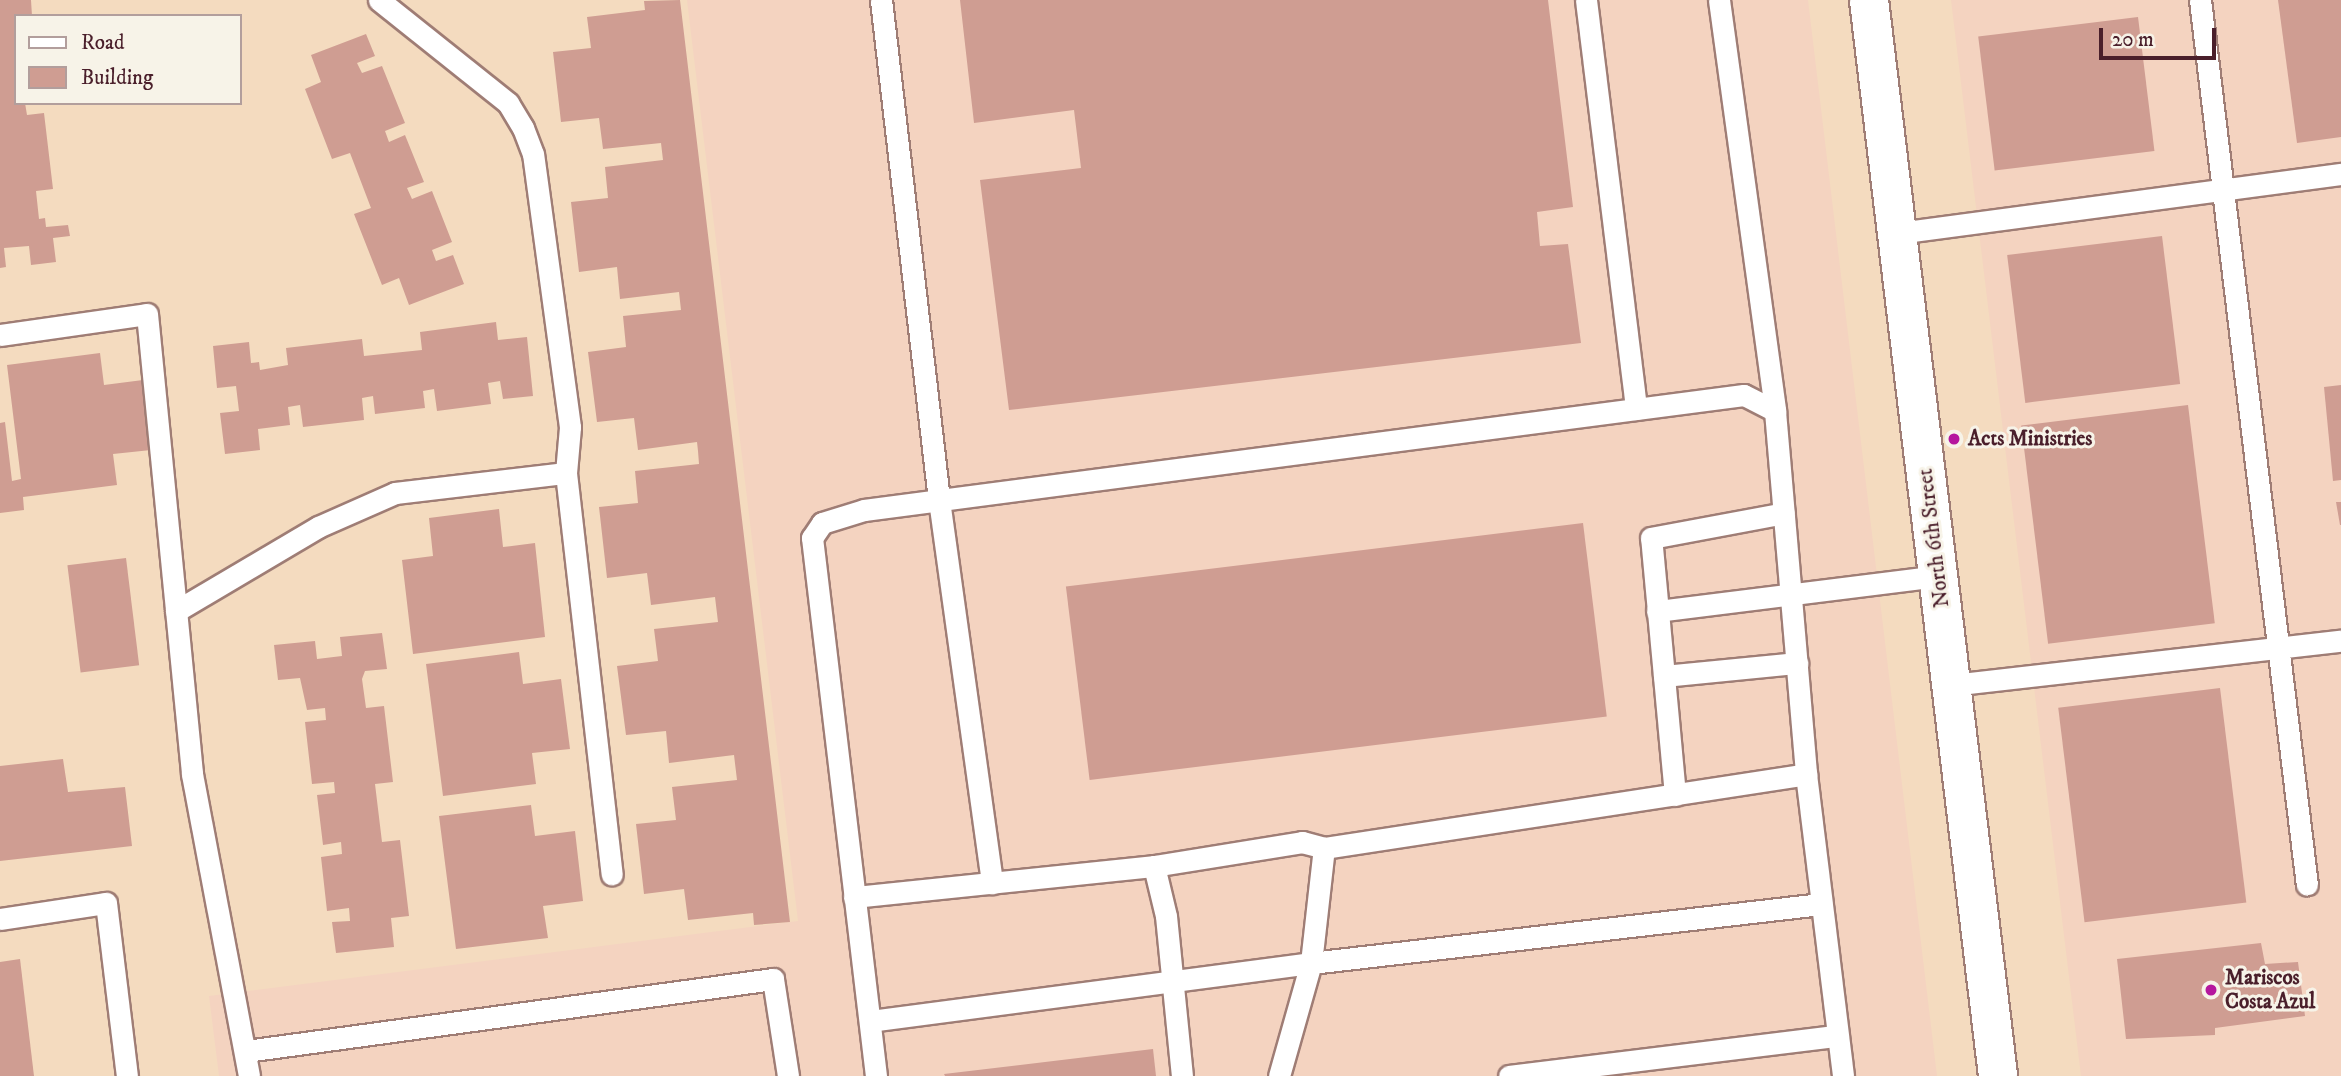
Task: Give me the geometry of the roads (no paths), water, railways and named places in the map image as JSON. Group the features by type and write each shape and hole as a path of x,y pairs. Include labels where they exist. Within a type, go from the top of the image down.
{"street":[{"name":"North 6th Street","path":"1869,0 1998,1076"}],"lane":[{"path":"382,0 508,103 533,154 570,427 566,473 612,874"},
{"path":"881,0 939,500 992,883"},
{"path":"1586,0 1636,409"},
{"path":"1720,0 1775,411 1805,774 1843,1076"},
{"path":"2200,0 2276,649 2307,885"},
{"path":"1898,233 2341,174"},
{"path":"0,335 146,314 192,774 249,1076"},
{"path":"876,1076 811,538 822,523 864,510 1744,395 1775,411"},
{"path":"176,611 318,527 395,493 566,473"},
{"path":"1675,795 1651,538 1784,513"},
{"path":"1657,611 1939,576"},
{"path":"1952,685 2341,641"},
{"path":"1664,676 1797,663"},
{"path":"855,897 1154,866 1302,842 1324,848 1805,774"},
{"path":"1279,1076 1311,963 1324,848"},
{"path":"1154,866 1166,916 1170,982 1182,1076"},
{"path":"0,919 106,903 127,1076"},
{"path":"870,1021 1311,963 1821,904"},
{"path":"246,1051 773,979 782,1075"},
{"path":"1509,1076 1837,1036"}],"place":[{"name":"Acts Ministries","path":"1954,439"},
{"name":"Mariscos Costa Azul","path":"2211,990"}]}
